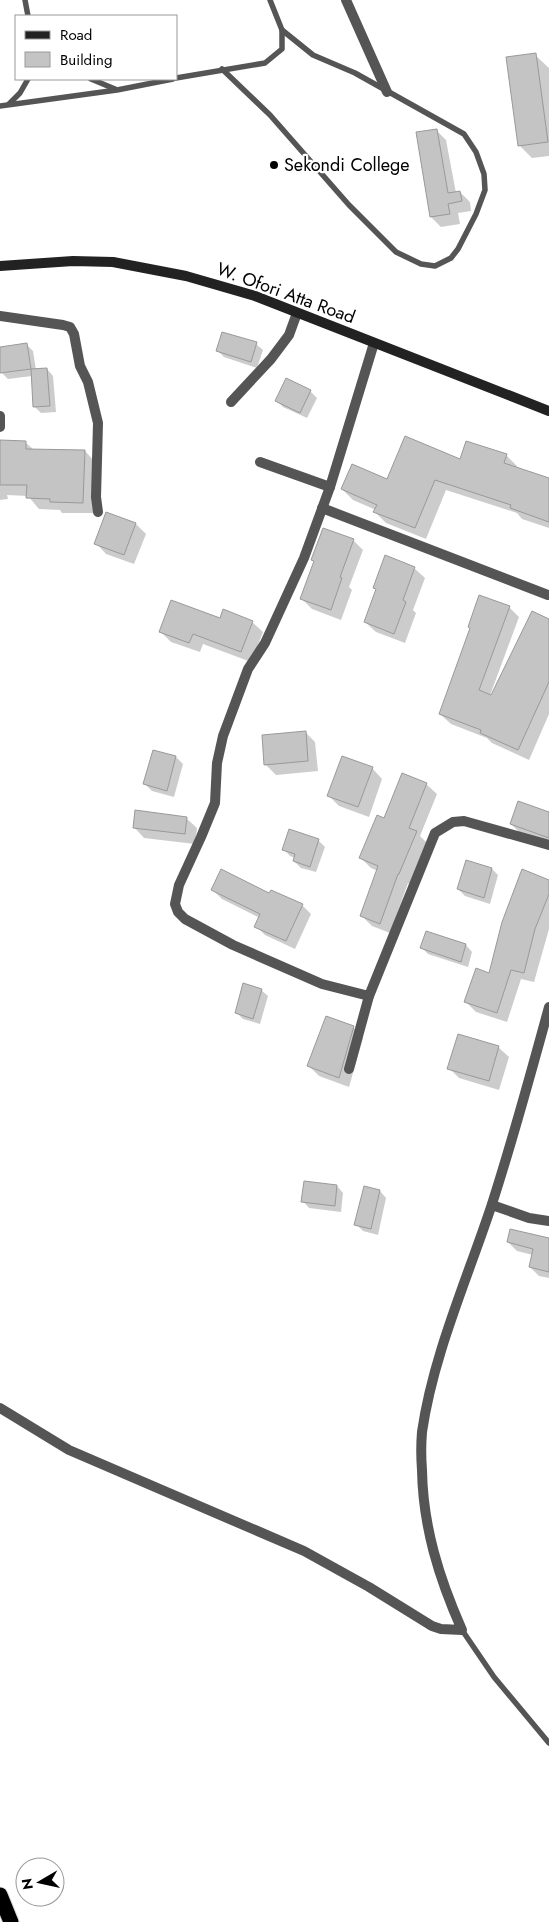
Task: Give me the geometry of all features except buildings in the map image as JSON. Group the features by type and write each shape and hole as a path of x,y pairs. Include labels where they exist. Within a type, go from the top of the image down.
{"highway":[{"path":"0,1895 11,1922"}],"main road":[{"name":"W. Ofori Atta Road","path":"0,266 74,261 113,262 144,266 255,296 549,411"}],"street":[{"path":"346,0 386,92"},
{"path":"230,402 271,359 289,335 296,312"},
{"path":"0,316 63,324 70,327 74,334 80,366 88,382 98,422 98,512"},
{"path":"370,996 322,984 233,945 184,919 178,912 175,904 179,885 214,803 217,763 223,736 248,669 265,643 304,558 330,486 374,343"},
{"path":"0,416 0,427"},
{"path":"260,462 330,486"},
{"path":"322,508 548,595"},
{"path":"348,1070 370,996 385,955 435,834 453,822 464,820 549,845"},
{"path":"0,1408 69,1450 304,1551 369,1587 432,1626 441,1629 462,1630 446,1594 435,1562 427,1524 422,1490 422,1433 440,1355 492,1205 549,1007"},
{"path":"492,1205 529,1218 549,1222"}],"lane":[{"path":"25,0 28,15"},
{"path":"178,77 265,63 282,49 282,30 270,0"},
{"path":"222,69 270,114 349,205 396,252 421,264 435,266 451,258 458,249 476,214 485,190 484,174 476,152 464,134 386,92 354,72 314,55 282,30"},
{"path":"9,104 20,93 27,80"},
{"path":"93,80 117,90"},
{"path":"0,106 117,90 165,80"},
{"path":"462,1630 494,1677 549,1743"}],"place":[{"name":"Sekondi College","path":"274,165"}]}
